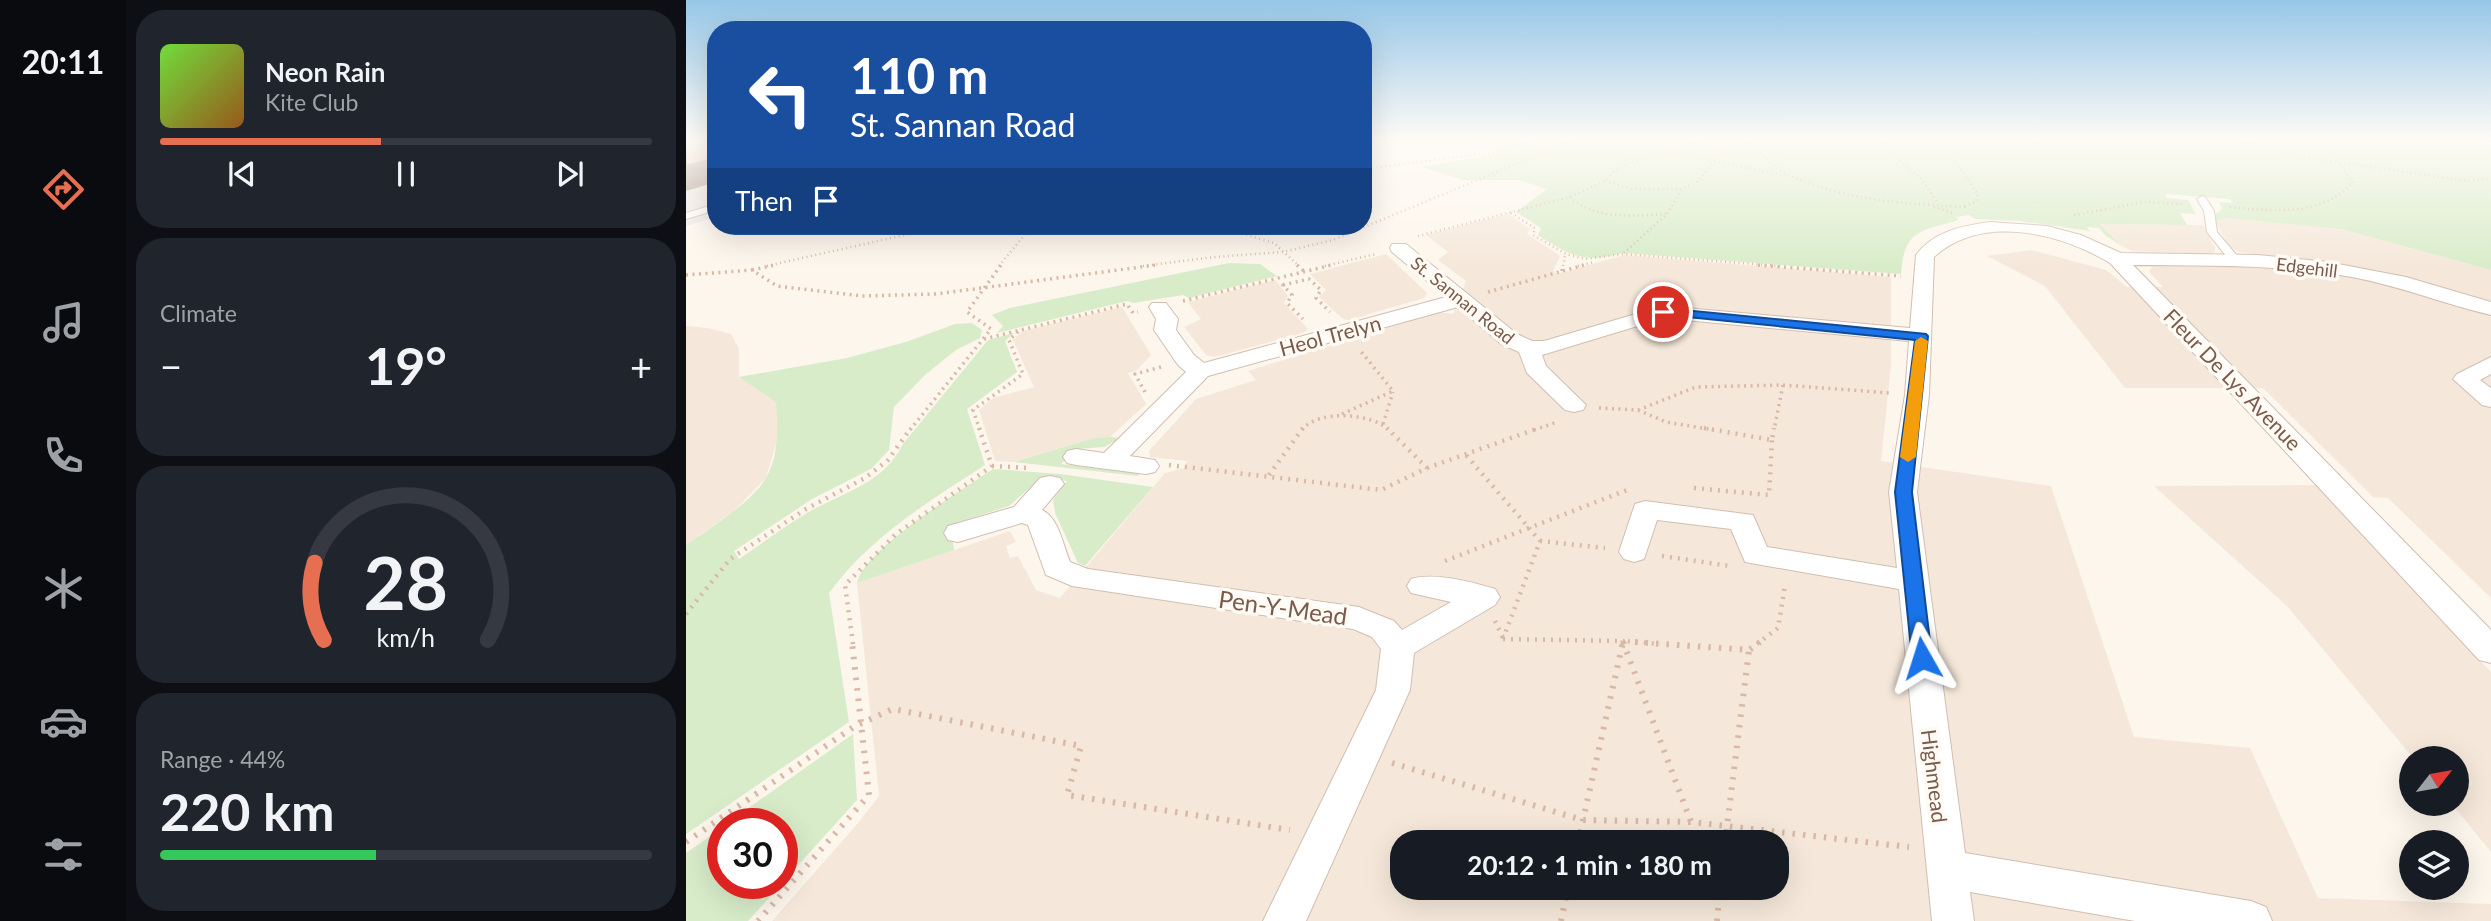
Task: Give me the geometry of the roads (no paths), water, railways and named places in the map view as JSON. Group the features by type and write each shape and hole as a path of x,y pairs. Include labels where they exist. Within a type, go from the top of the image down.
{"street":[{"name":"Fleur De Lys Avenue","path":"1916,266 1944,237 1984,229 2035,230 2103,248 2117,259 2491,651"},
{"name":"St. Sannan Road","path":"1400,246 1460,300 1510,339 1529,348 1559,346 1663,312 1922,336"},
{"name":"Edgehill","path":"2117,259 2235,260 2304,264 2430,290 2491,309"},
{"name":"Highmead","path":"1916,266 1922,336 1917,396 1903,492 1953,921"},
{"name":"Heol Trelyn","path":"1111,461 1200,371 1340,324 1460,300"},
{"path":"1160,307 1167,319 1165,330 1186,360 1200,371"},
{"name":"St. Sannan Road","path":"1529,348 1535,368 1573,402"},
{"path":"2491,365 2465,379 2491,400"},
{"path":"1076,457 1153,467"},
{"path":"958,533 1024,513 1045,477"},
{"path":"1634,552 1645,510 1743,521 1755,555 1914,581"},
{"name":"Pen-Y-Mead","path":"1024,513 1040,520 1057,568 1083,579 1359,618 1383,629 1398,647"},
{"path":"1284,921 1393,690 1398,647 1484,597 1422,586"},
{"path":"1945,860 2251,921"}],"lane":[{"path":"2204,202 2208,211 2207,219 2218,243 2235,260"},
{"path":"686,216 707,210"}]}
